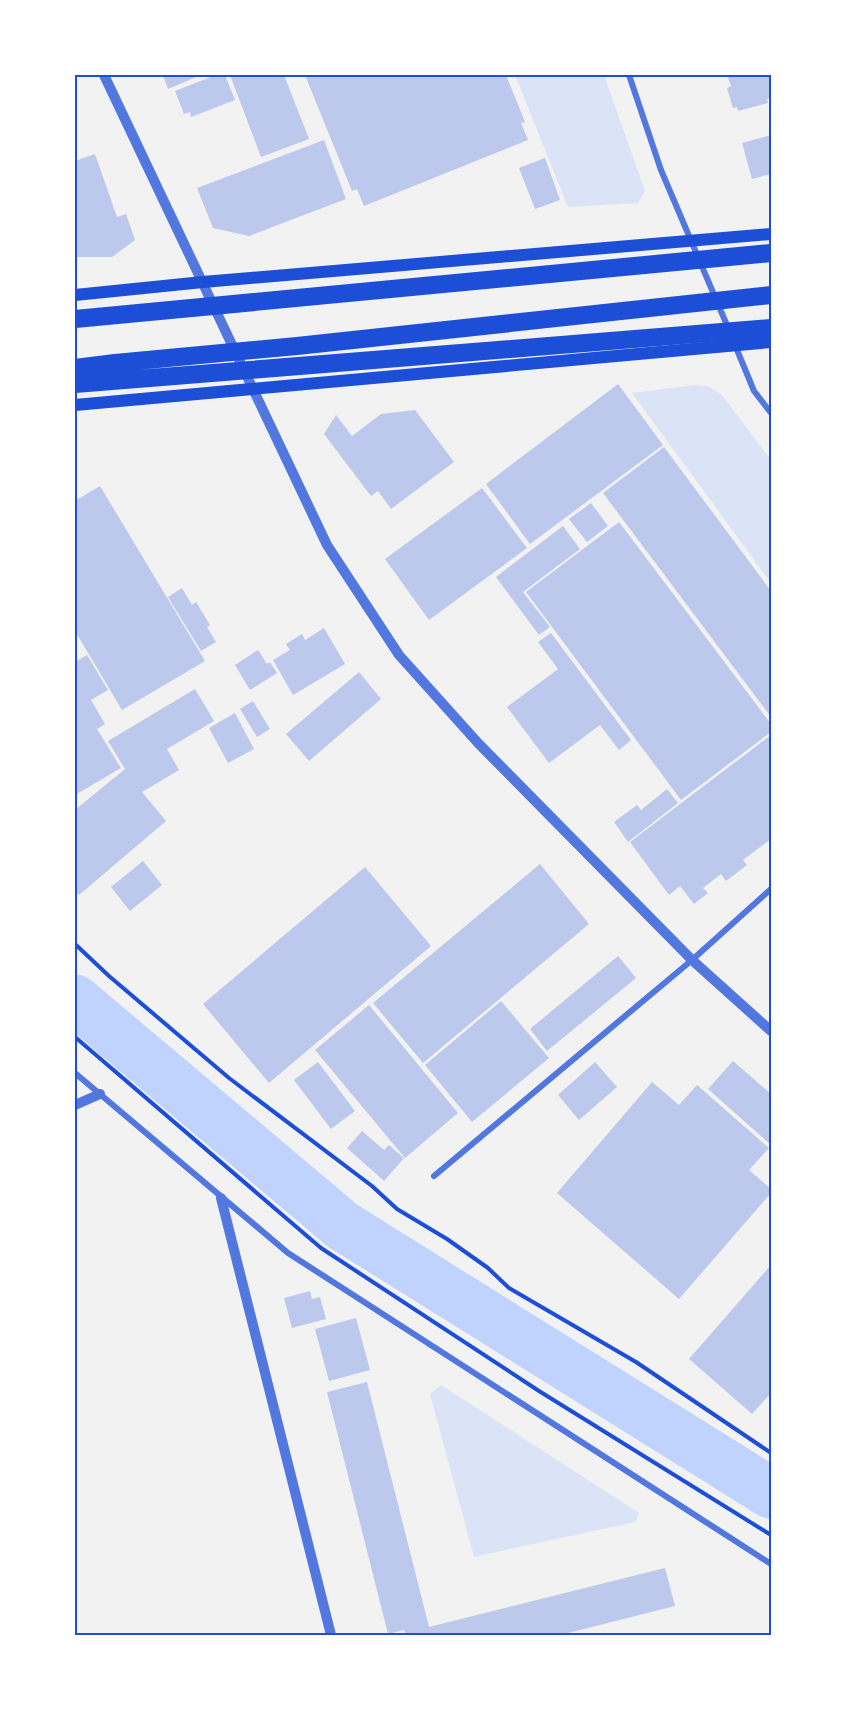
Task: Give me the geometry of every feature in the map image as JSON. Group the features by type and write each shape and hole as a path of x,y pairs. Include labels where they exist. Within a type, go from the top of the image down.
{"highway":[{"path":"75,319 771,254"},
{"path":"75,368 771,295"},
{"path":"75,384 771,328"}],"main road":[{"path":"75,296 203,282 771,234"},
{"path":"75,405 771,342"}],"street":[{"path":"104,75 327,545 399,655 478,743 692,960 771,1031"},
{"path":"629,75 661,170 754,391 771,413"},
{"path":"434,1176 692,960 771,889"},
{"path":"75,1073 288,1253 771,1564"},
{"path":"75,1105 100,1094"},
{"path":"221,1198 331,1635"}],"path":[{"path":"75,944 109,976 229,1078 372,1186 397,1209 488,1268 508,1288 636,1362 771,1453"},
{"path":"75,1037 321,1248 540,1391 771,1535"}],"shaded area":[{"path":"515,75 604,75 645,191 638,203 568,207"},
{"path":"694,385 708,386 722,395 771,460 771,583 632,393"},
{"path":"441,1385 639,1513 635,1522 474,1557 430,1394"}],"building":[{"path":"163,75 201,75 168,89"},
{"path":"216,75 225,75 235,100 191,117 190,112 184,114 175,91"},
{"path":"230,75 284,75 309,139 261,157"},
{"path":"305,75 506,75 525,122 521,123 528,140 364,206 357,189 352,191"},
{"path":"727,75 769,75 771,97 767,99 768,103 738,111 737,107 733,108 727,88 731,86"},
{"path":"771,135 771,174 752,179 742,143"},
{"path":"324,140 346,199 249,236 213,228 197,188"},
{"path":"95,154 117,217 126,214 135,240 112,257 75,257 75,161"},
{"path":"545,158 560,200 535,209 519,168"},
{"path":"618,384 663,445 530,544 486,484"},
{"path":"415,410 454,462 391,509 378,491 371,496 324,434 336,415 352,436 381,414"},
{"path":"664,447 771,591 771,717 603,493"},
{"path":"100,486 205,661 122,710 75,631 75,501"},
{"path":"482,488 527,548 429,620 385,559"},
{"path":"591,503 608,526 587,542 569,519"},
{"path":"619,522 771,724 771,732 681,800 526,592"},
{"path":"563,526 580,549 523,592 550,627 539,635 496,577"},
{"path":"182,588 192,605 196,602 210,625 207,627 216,642 201,651 168,597"},
{"path":"324,628 345,664 293,695 273,660 290,650 286,644 302,634 305,640"},
{"path":"551,633 631,740 619,750 600,725 549,763 507,707 558,669 538,642"},
{"path":"258,650 267,664 270,662 277,673 250,690 235,665"},
{"path":"87,655 108,690 91,700 105,724 97,729 121,768 75,795 75,662"},
{"path":"359,672 381,699 309,761 286,734"},
{"path":"195,689 214,721 167,749 179,770 142,792 166,821 79,895 75,890 75,810 125,769 108,741"},
{"path":"253,701 270,729 257,737 240,709"},
{"path":"235,713 254,749 228,763 209,728"},
{"path":"771,735 771,839 743,860 747,865 726,881 721,874 703,888 708,893 694,904 680,886 669,895 630,842"},
{"path":"667,789 678,803 628,842 614,822 637,805 641,810"},
{"path":"143,861 162,885 130,911 111,887"},
{"path":"540,864 589,924 423,1063 373,1003"},
{"path":"365,867 431,946 269,1083 203,1004"},
{"path":"618,956 636,978 547,1051 530,1029"},
{"path":"501,1001 549,1058 472,1122 425,1065"},
{"path":"369,1005 458,1113 405,1158 315,1050"},
{"path":"733,1061 771,1094 771,1145 708,1089"},
{"path":"318,1062 355,1111 331,1129 294,1080"},
{"path":"595,1062 617,1087 579,1120 558,1095"},
{"path":"652,1082 679,1105 697,1085 769,1148 749,1170 771,1189 771,1193 679,1299 557,1193"},
{"path":"362,1131 384,1150 389,1145 404,1158 384,1181 347,1148"},
{"path":"771,1265 771,1393 752,1414 689,1359"},
{"path":"310,1291 312,1299 320,1297 326,1319 292,1328 284,1298"},
{"path":"356,1318 370,1370 329,1381 315,1329"},
{"path":"367,1382 429,1627 665,1568 675,1606 560,1635 406,1635 404,1630 388,1634 327,1392"}],"waterway":[{"path":"75,1000 343,1226 771,1493"}]}
